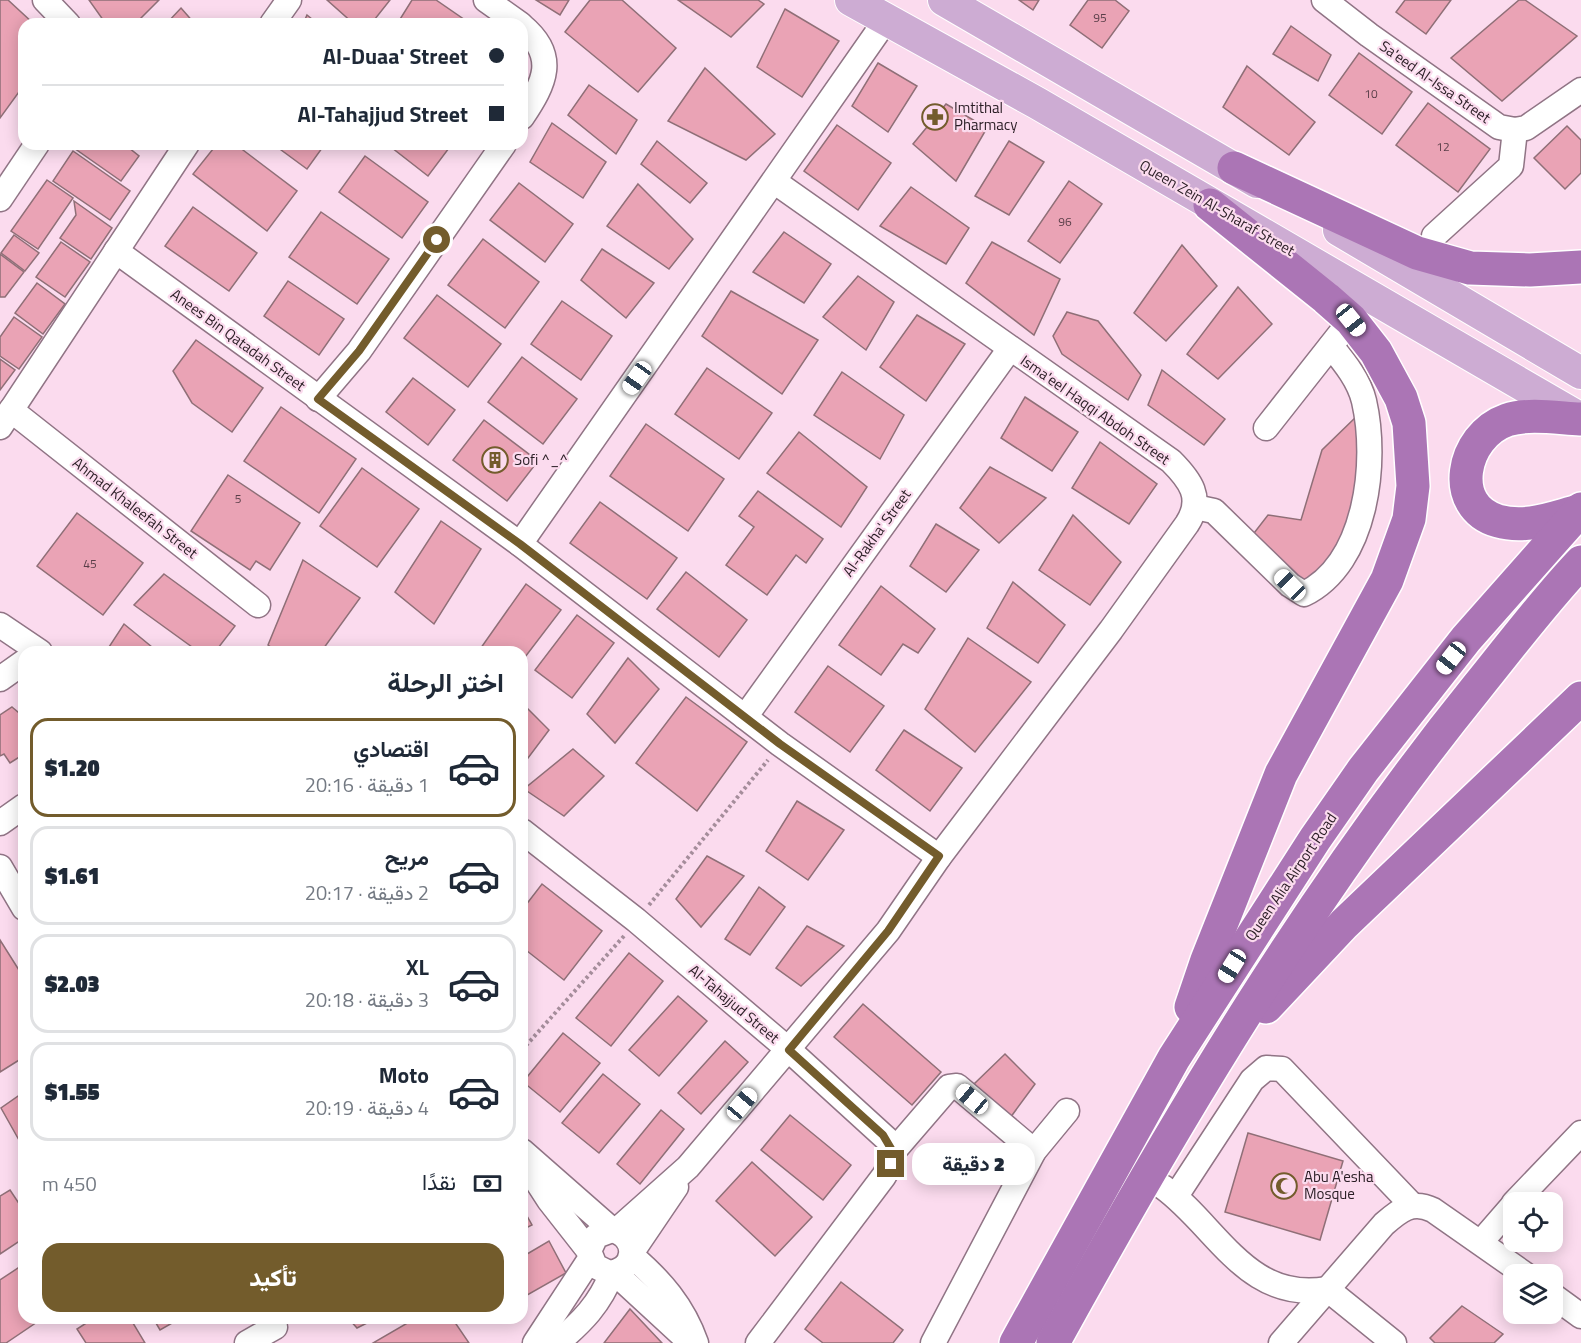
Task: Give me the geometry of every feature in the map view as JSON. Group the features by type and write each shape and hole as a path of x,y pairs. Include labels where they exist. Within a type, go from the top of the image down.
{"highway":[{"path":"1234,168 1417,253 1470,268 1530,270 1581,267"},
{"path":"1174,1058 1207,960 1281,774 1387,580 1409,519 1413,486 1409,423 1401,398 1376,352 1351,320 1210,205"},
{"path":"1580,510 1532,524 1495,520 1479,510 1467,490 1465,466 1472,450 1485,431 1508,420 1581,419"},
{"name":"Queen Alia Airport Road","path":"1016,1343 1174,1058 1255,930 1364,770 1466,639 1580,510"},
{"path":"1053,1343 1146,1174 1311,909 1416,763 1581,562"},
{"path":"1212,1066 1344,924 1581,698"}],"main road":[{"name":"Queen Zein Al-Sharaf Street","path":"851,0 1037,103 1581,419"},
{"path":"956,4 1581,373"}],"street":[{"path":"45,0 62,18"},
{"path":"276,18 289,0"},
{"path":"486,0 511,18"},
{"name":"Sa'eed Al-Issa Street","path":"1324,0 1482,117 1499,127 1515,130"},
{"path":"520,544 886,20"},
{"path":"528,33 544,51 546,69 539,88 528,107"},
{"path":"1434,236 1511,166 1515,130 1537,122 1581,90"},
{"path":"0,199 33,150"},
{"path":"6,418 183,150"},
{"path":"318,399 359,351 500,150"},
{"name":"Isma'eel Haqqi Abdoh Street","path":"775,182 922,285 1009,350 1171,461 1189,479 1194,489 1195,507"},
{"name":"Anees Bin Qatadah Street","path":"116,250 520,544 780,744 939,856"},
{"path":"1266,428 1351,320"},
{"path":"557,1343 592,1312 602,1299 623,1263 688,1167 888,931 939,856 1111,630 1187,524 1195,507 1214,511 1290,585 1304,594 1346,556 1356,536 1369,479 1368,442 1364,399 1352,372 1331,346"},
{"name":"Al-Rakha' Street","path":"745,717 1009,350"},
{"name":"Ahmad Khaleefah Street","path":"6,418 258,605"},
{"path":"0,625 24,646"},
{"path":"0,679 18,667"},
{"path":"0,823 18,810"},
{"name":"Al-Tahajjud Street","path":"528,836 636,920 789,1050 883,1135 893,1152"},
{"path":"0,867 18,898"},
{"path":"1176,1196 1252,1080 1266,1068 1282,1069 1412,1205"},
{"path":"758,1343 884,1176 893,1152 949,1088 957,1086 1034,1151"},
{"path":"933,1343 1034,1151 1067,1111"},
{"path":"1525,1192 1581,1133"},
{"path":"528,1156 614,1231 629,1241 623,1263"},
{"path":"535,1343 590,1255 596,1236 614,1231 688,1167"},
{"path":"528,1168 601,1271 623,1263"},
{"path":"1146,1174 1176,1196 1227,1253 1258,1276 1294,1290 1310,1292 1327,1289 1394,1343"},
{"path":"1281,1343 1384,1224 1398,1211 1412,1205 1423,1205 1433,1210 1511,1264"},
{"path":"1481,1242 1503,1216"},
{"path":"623,1263 693,1343"},
{"path":"1563,1303 1581,1316"},
{"path":"247,1343 276,1330"}],"path":[{"path":"528,1043 615,948 780,744"}],"building":[{"path":"0,0 8,0 28,18 18,18 18,93 0,118"},
{"path":"89,0 159,0 141,18 102,18"},
{"path":"327,0 390,0 376,18 347,18"},
{"path":"412,0 436,0 462,18 401,18"},
{"path":"536,0 569,0 560,15"},
{"path":"590,0 622,0 676,48 638,92 565,32"},
{"path":"678,0 758,0 764,4 731,37"},
{"path":"1019,0 1039,0 1033,10"},
{"path":"1088,0 1115,0 1129,11 1102,48 1070,25"},
{"path":"1405,0 1451,0 1426,34 1396,12"},
{"path":"1519,0 1525,0 1577,36 1502,101 1451,58"},
{"path":"181,8 190,18 172,18"},
{"path":"785,9 839,41 802,97 757,67"},
{"path":"1291,26 1331,55 1318,81 1273,54"},
{"path":"1359,53 1412,92 1382,134 1329,95"},
{"path":"878,63 917,86 888,132 852,106"},
{"path":"1247,66 1315,122 1289,155 1223,107"},
{"path":"705,68 775,134 746,160 668,121"},
{"path":"589,85 637,120 616,154 568,115"},
{"path":"1428,103 1490,149 1458,192 1396,145"},
{"path":"946,104 987,128 956,181 913,144"},
{"path":"552,123 606,162 583,198 530,162"},
{"path":"837,125 891,163 858,210 804,171"},
{"path":"1567,126 1581,140 1581,173 1565,189 1534,158"},
{"path":"657,141 707,183 690,203 641,164"},
{"path":"1009,141 1044,162 1009,215 975,196"},
{"path":"77,150 132,150 139,156 121,181"},
{"path":"212,150 243,150 297,191 267,231 193,174"},
{"path":"281,150 321,150 307,169"},
{"path":"395,150 448,150 428,176"},
{"path":"73,151 130,191 110,220 53,181"},
{"path":"365,156 428,202 402,238 339,192"},
{"path":"47,180 73,198 38,249 11,231"},
{"path":"1069,181 1102,204 1060,263 1028,241"},
{"path":"519,183 573,224 545,262 490,220"},
{"path":"638,184 693,239 669,269 607,226"},
{"path":"911,187 969,228 946,264 880,226"},
{"path":"74,201 112,228 91,259 60,238 76,215"},
{"path":"193,207 257,253 229,291 165,246"},
{"path":"321,212 389,259 357,304 289,257"},
{"path":"784,232 831,264 804,303 753,272"},
{"path":"14,235 39,253 25,271 1,253"},
{"path":"483,239 539,282 505,328 448,285"},
{"path":"61,242 90,262 65,297 36,277"},
{"path":"992,242 1060,279 1034,335 966,283"},
{"path":"1182,245 1217,286 1166,341 1134,313"},
{"path":"602,249 654,283 626,318 581,280"},
{"path":"0,254 24,272 5,297 0,297"},
{"path":"858,276 894,302 866,350 823,317"},
{"path":"288,281 344,319 319,355 264,316"},
{"path":"37,283 65,304 43,334 15,313"},
{"path":"1238,287 1272,324 1218,379 1187,354"},
{"path":"731,291 818,340 782,394 702,336"},
{"path":"437,295 501,344 468,387 404,338"},
{"path":"562,301 612,336 581,380 531,344"},
{"path":"1067,312 1098,321 1141,375 1128,400 1062,354 1053,336"},
{"path":"917,315 965,344 926,401 880,367"},
{"path":"14,317 42,337 19,369 0,356 0,337"},
{"path":"196,340 263,388 232,432 192,403 173,371"},
{"path":"522,357 577,399 543,444 488,402"},
{"path":"0,359 15,370 0,390"},
{"path":"707,368 772,413 739,459 675,414"},
{"path":"1162,370 1225,419 1204,445 1148,405"},
{"path":"842,372 904,415 880,459 814,415"},
{"path":"413,378 455,410 428,445 386,412"},
{"path":"1025,397 1078,432 1052,471 1001,438"},
{"path":"281,407 356,459 319,513 244,461"},
{"path":"1358,415 1357,518 1304,593 1251,537 1268,515 1301,520 1322,450"},
{"name":"Sofi ^_^","path":"484,420 538,461 507,501 453,460"},
{"path":"646,424 724,479 688,531 610,476"},
{"path":"799,432 867,487 841,527 767,473"},
{"path":"1100,442 1157,484 1129,524 1072,488"},
{"path":"990,467 1046,498 999,543 960,508"},
{"path":"362,468 419,509 377,567 320,526"},
{"path":"228,475 300,523 270,570 256,561 250,570 191,531"},
{"path":"758,491 823,539 806,563 796,555 767,595 726,565 754,527 739,516"},
{"path":"600,502 677,558 647,599 570,543"},
{"path":"77,513 143,563 103,615 37,566"},
{"path":"1073,515 1121,562 1090,605 1039,570"},
{"path":"441,521 481,549 434,624 395,592"},
{"path":"936,524 979,550 946,592 910,566"},
{"path":"303,560 360,598 325,646 268,645"},
{"path":"686,572 747,620 719,657 657,609"},
{"path":"164,574 235,626 220,646 191,646 134,605"},
{"path":"1013,582 1065,625 1038,663 987,628"},
{"path":"526,584 561,610 528,653 528,646 482,646"},
{"path":"881,586 935,629 918,653 903,644 881,675 839,645"},
{"path":"577,615 614,643 572,698 535,670"},
{"path":"124,624 151,646 110,646"},
{"path":"968,638 1031,682 975,752 925,709"},
{"path":"628,658 659,689 615,743 587,714"},
{"path":"828,666 884,706 850,752 795,712"},
{"path":"686,697 747,742 697,811 636,763"},
{"path":"12,707 18,712 18,758 10,763 4,754 0,756 0,715"},
{"path":"528,709 549,730 528,758"},
{"path":"904,730 962,768 930,811 876,770"},
{"path":"573,749 604,776 564,816 528,792 528,786"},
{"path":"797,801 844,830 808,880 766,851"},
{"path":"707,856 744,876 701,927 676,899"},
{"path":"542,884 602,931 564,980 528,952 528,902"},
{"path":"759,887 785,907 750,955 725,939"},
{"path":"807,926 844,946 801,986 776,968"},
{"path":"0,940 18,968 18,1061 0,1072"},
{"path":"629,953 663,981 611,1046 576,1018"},
{"path":"678,996 707,1021 659,1076 629,1050"},
{"path":"863,1004 941,1072 912,1105 834,1037"},
{"path":"563,1033 600,1063 560,1112 528,1086 528,1076"},
{"path":"725,1041 748,1062 701,1114 678,1093"},
{"path":"1005,1054 1035,1084 1010,1118 974,1084"},
{"path":"603,1074 640,1104 599,1153 562,1123"},
{"path":"18,1096 18,1138 1,1108"},
{"path":"661,1110 684,1129 640,1184 617,1164"},
{"path":"790,1115 851,1165 823,1200 761,1150"},
{"name":"Abu A'esha Mosque","path":"1248,1133 1343,1161 1320,1240 1225,1212"},
{"path":"752,1162 812,1217 775,1256 716,1201"},
{"path":"10,1190 18,1202 18,1242 0,1254 0,1196"},
{"path":"549,1241 566,1273 528,1295 528,1253"},
{"path":"18,1268 18,1324 34,1324 6,1343 0,1343 0,1280"},
{"path":"841,1282 903,1330 893,1343 823,1343 805,1329"},
{"path":"1462,1306 1503,1334 1494,1343 1435,1343 1430,1338"},
{"path":"630,1309 662,1343 604,1343"},
{"path":"85,1324 134,1324 145,1343 86,1343 77,1329"},
{"path":"156,1324 170,1324 160,1330"},
{"path":"353,1324 365,1324 357,1328"},
{"path":"406,1324 456,1324 469,1343 373,1343"}],"place":[{"name":"Imtithal Pharmacy","path":"935,117"},
{"name":"Sofi ^_^","path":"495,460"},
{"name":"Abu A'esha Mosque","path":"1284,1186"}],"route":[{"path":"437,240 359,351 318,399 520,544 780,744 939,856 888,931 789,1050 890,1142 893,1152 891,1164"}]}
